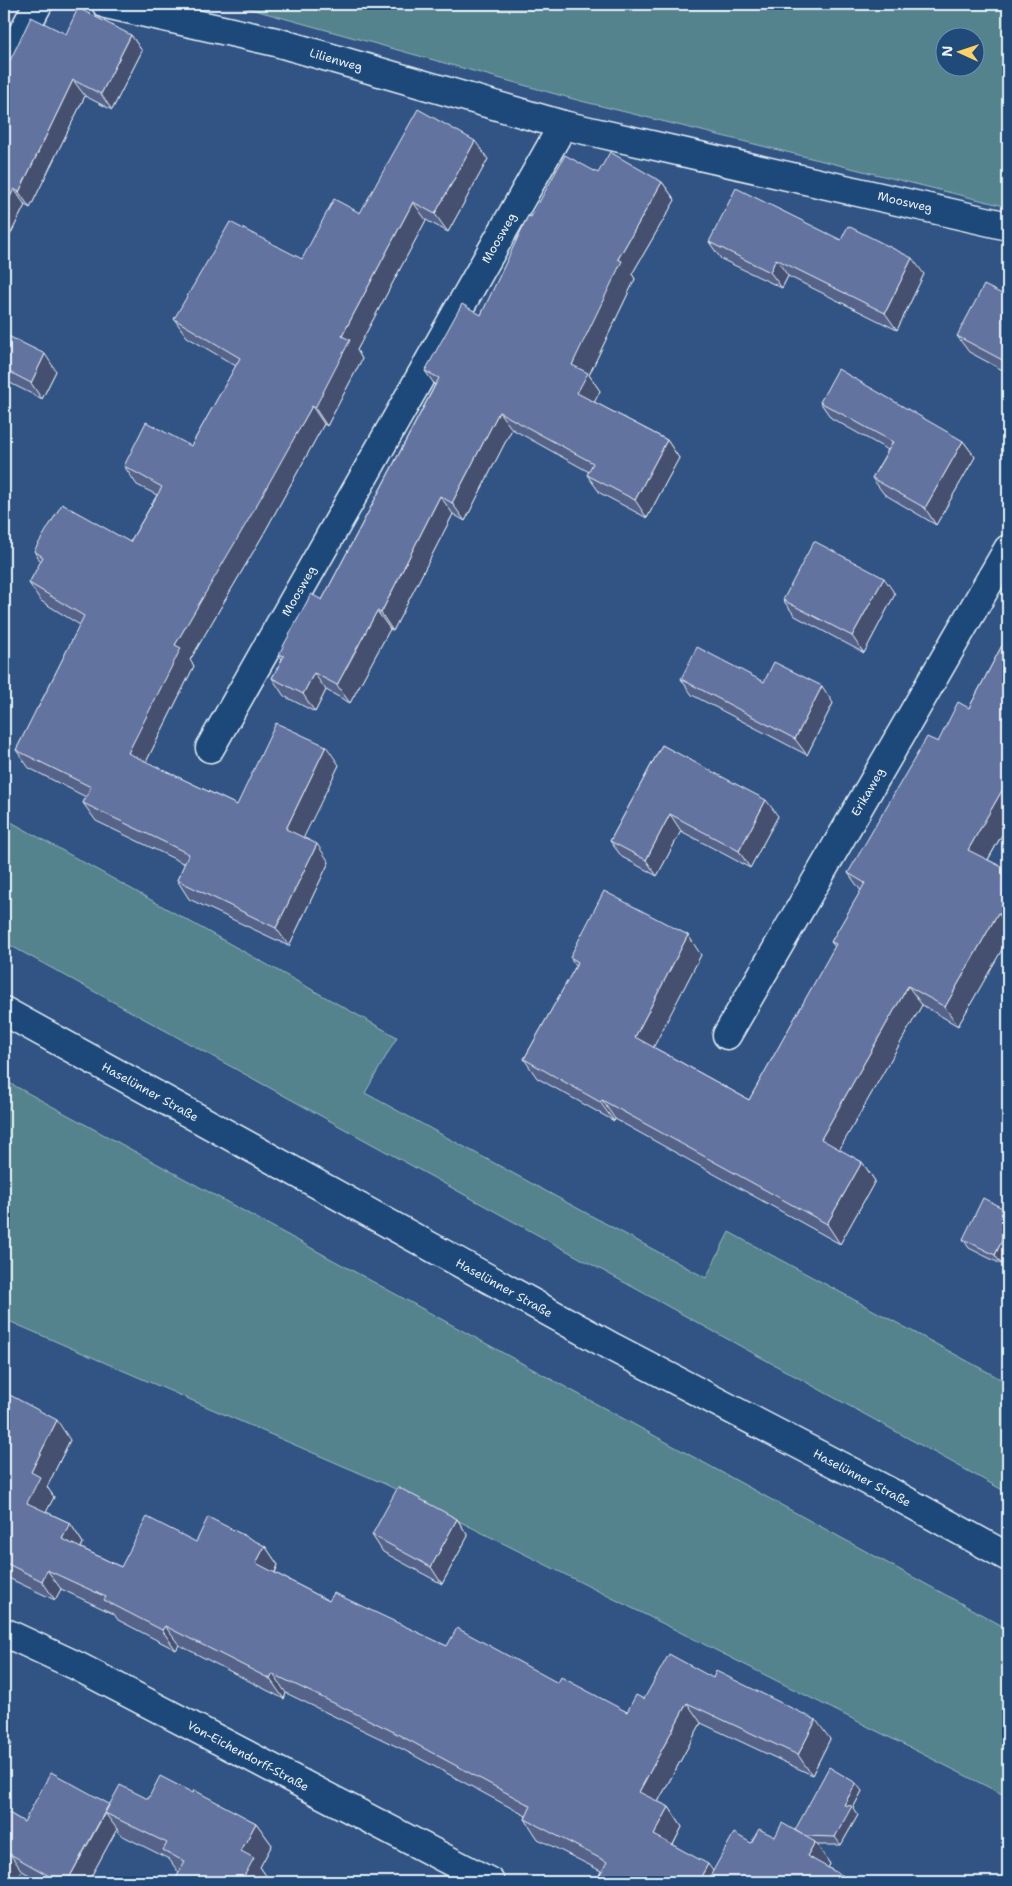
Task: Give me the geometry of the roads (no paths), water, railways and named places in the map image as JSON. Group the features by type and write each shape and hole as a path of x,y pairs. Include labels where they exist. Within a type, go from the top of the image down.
{"street":[{"path":"4,68 38,4"},
{"name":"Lilienweg","path":"106,4 276,42 563,125"},
{"name":"Moosweg","path":"210,748 563,125 1008,226"},
{"name":"Erikaweg","path":"727,1035 1008,549"},
{"name":"Haselünner Straße","path":"4,1011 614,1348 888,1491 1008,1557"},
{"name":"Von-Eichendorff-Straße","path":"4,1632 77,1666 490,1882"}]}
